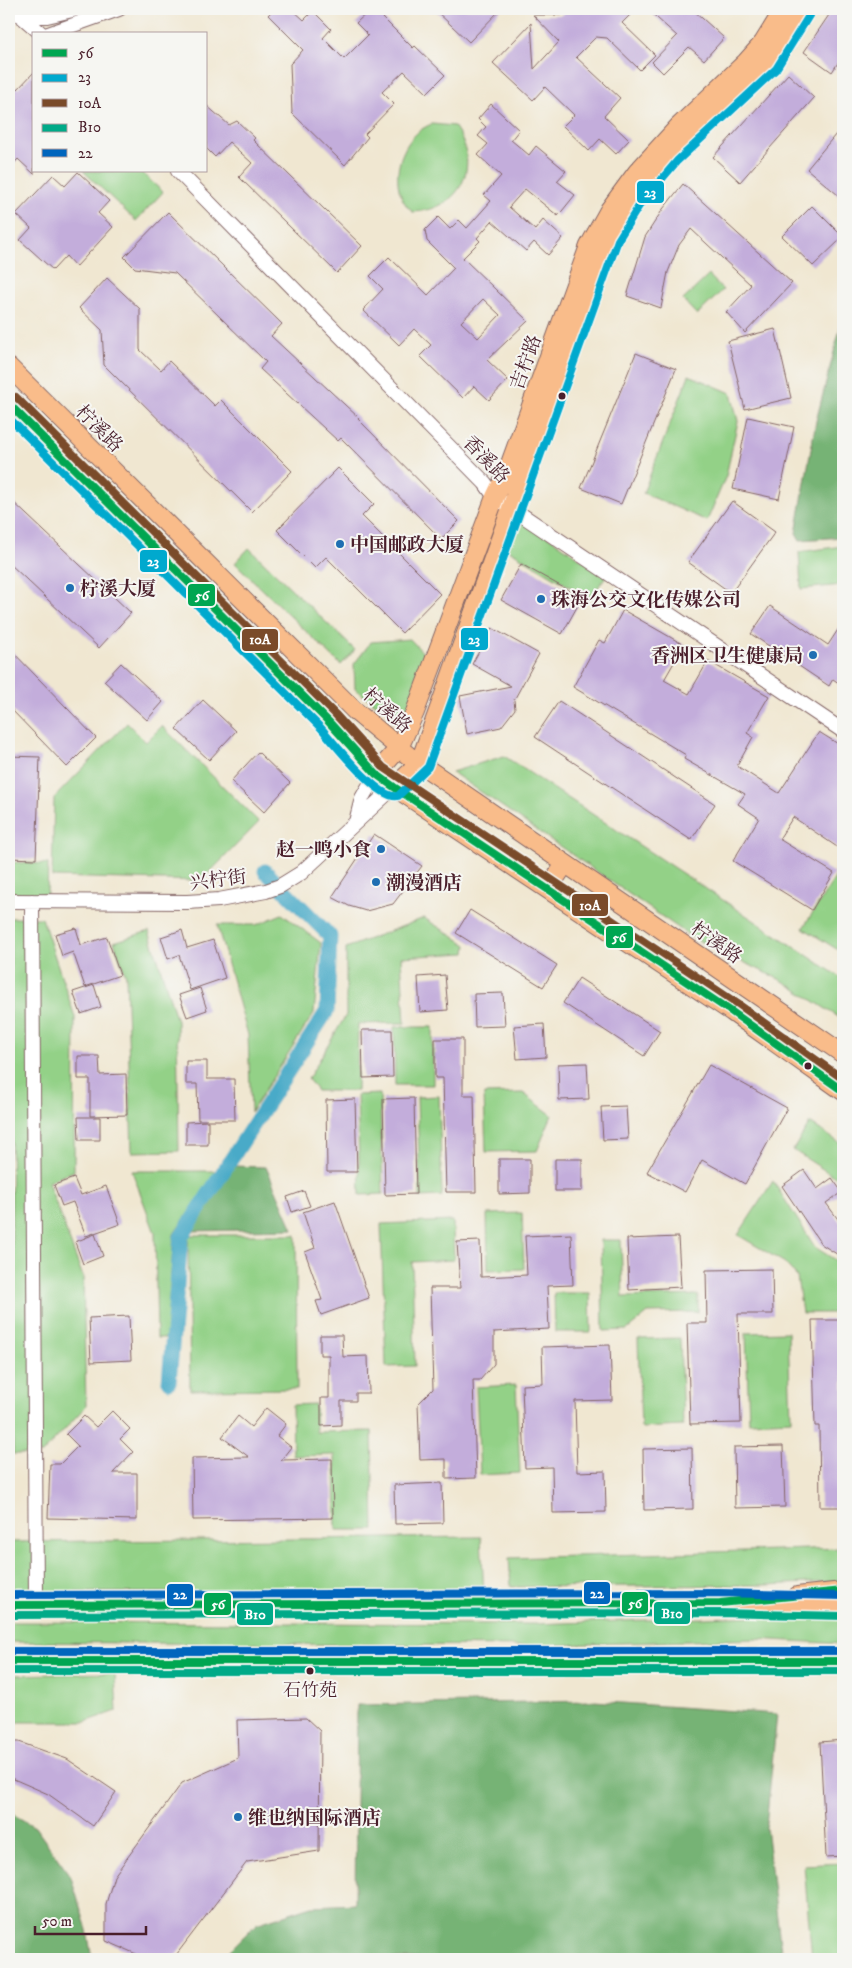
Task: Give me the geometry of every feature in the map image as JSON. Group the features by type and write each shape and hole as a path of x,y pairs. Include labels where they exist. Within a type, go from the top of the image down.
{"main road":[{"name":"吉柠路","path":"376,774 399,748 415,712 495,497 507,472 589,246 609,210 637,172 678,127 757,50 784,9"},
{"path":"394,787 419,764 609,236 631,200 670,154 769,62 801,9"},
{"name":"柠溪路","path":"9,367 355,711 399,748 419,764 843,1054"},
{"path":"9,404 328,721 376,774 732,1012 843,1091"},
{"path":"238,632 255,612"},
{"path":"548,889 565,864"},
{"path":"720,1603 843,1591"},
{"path":"9,1605 720,1603 843,1606"},
{"path":"9,1661 718,1659 843,1662"}],"street":[{"path":"17,12 47,16 77,9"},
{"path":"54,32 119,9"},
{"path":"17,12 40,32"},
{"name":"香溪路","path":"179,172 485,483 495,497 843,731"},
{"path":"356,823 362,798 376,774"},
{"name":"兴柠街","path":"9,901 187,902 219,900 280,886 291,880 394,787"},
{"path":"32,901 36,1605"}],"green space":[{"path":"432,124 454,126 462,141 466,155 466,169 462,182 455,194 444,203 430,209 413,212 404,202 399,191 399,164 411,140 420,130"},
{"path":"84,172 141,172 163,192 136,221"},
{"path":"709,275 723,290 697,315 683,300"},
{"path":"843,317 843,537 800,540 796,533 816,421"},
{"path":"689,375 731,393 738,421 726,476 707,521 643,493"},
{"path":"515,514 606,576 590,599 504,547"},
{"path":"843,546 843,585 801,589 799,552"},
{"path":"249,548 355,650 341,665 235,563"},
{"path":"410,639 428,658 407,711 399,712 385,709 355,689 354,664 371,642"},
{"path":"127,723 146,742 162,726 259,822 201,881 52,877 54,798"},
{"path":"504,756 843,979 843,1020 783,981 693,938 452,772"},
{"path":"9,862 48,864 47,894 9,894"},
{"path":"843,865 843,953 803,928"},
{"path":"282,914 321,943 314,1013 251,1112 248,1035 217,925 256,925"},
{"path":"10,918 42,918 75,1017 74,1171 48,1182 83,1277 86,1406 42,1454 13,1454"},
{"path":"424,918 467,945 466,953 401,957 405,1023 358,1024 357,1091 317,1091 308,1079 346,1015 346,948"},
{"path":"149,931 177,1021 179,1151 132,1152 126,976 114,942"},
{"path":"394,1027 433,1027 433,1085 395,1085"},
{"path":"523,1093 552,1115 537,1151 486,1152 484,1094"},
{"path":"380,1094 383,1194 360,1195 357,1095"},
{"path":"439,1096 442,1196 420,1197 417,1097"},
{"path":"810,1123 843,1145 843,1182 793,1150"},
{"path":"231,1166 266,1167 293,1229 191,1231"},
{"path":"132,1171 217,1171 174,1234 166,1338 157,1338 155,1233"},
{"path":"773,1181 815,1247 843,1265 843,1313 802,1313 797,1277 785,1263 738,1235"},
{"path":"522,1213 524,1269 488,1270 487,1214"},
{"path":"453,1221 454,1260 412,1262 415,1366 386,1367 381,1224"},
{"path":"188,1235 296,1235 297,1389 190,1390"},
{"path":"601,1240 621,1240 623,1297 698,1295 698,1312 648,1313 627,1330 603,1331"},
{"path":"554,1293 590,1293 591,1332 555,1332"},
{"path":"788,1332 791,1420 749,1422 746,1333"},
{"path":"680,1338 683,1426 641,1428 638,1339"},
{"path":"516,1385 520,1473 480,1475 476,1387"},
{"path":"315,1404 316,1432 372,1431 374,1530 336,1530 335,1455 293,1456 292,1405"},
{"path":"481,1537 484,1594 9,1592 9,1542"},
{"path":"843,1548 843,1581 768,1585 511,1587 509,1558"},
{"path":"760,1616 843,1617 843,1644 755,1639 525,1646 9,1642 9,1622 534,1624"},
{"path":"115,1673 117,1711 85,1722 9,1722 9,1675"},
{"path":"594,1701 777,1714 766,1827 782,1959 221,1959 256,1924 312,1906 355,1904 357,1705"},
{"path":"9,1812 35,1827 71,1877 87,1930 92,1959 9,1959"},
{"path":"843,1863 843,1959 812,1959 804,1865"}],"building":[{"path":"274,9 292,9 304,20 313,11 331,29 323,38 344,59 368,35 356,23 371,9 393,9 383,18 413,48 415,46 445,75 427,93 404,71 382,92 394,104 365,134 368,137 345,165 292,113 290,64 303,50 268,15"},
{"path":"434,9 501,9 469,42"},
{"path":"568,9 604,12 607,9 636,9 622,23 655,55 640,70 607,38 596,37 576,57 620,98 604,116 629,140 616,154 600,139 589,151 563,126 574,115 545,87 533,100 493,63 531,23 534,69 559,42 533,15 562,15"},
{"path":"647,9 692,9 724,38 704,60 689,47 663,73 652,62 677,36"},
{"path":"833,9 843,9 843,55 832,72 804,52"},
{"path":"32,74 32,172 34,174 18,159 9,169 9,80 18,89"},
{"path":"788,74 814,98 740,182 713,157"},
{"path":"491,104 519,130 511,140 529,155 536,146 566,171 557,181 575,195 558,216 525,189 509,207 535,230 543,220 563,238 548,255 534,242 526,251 492,221 477,238 480,241 463,258 528,321 487,360 508,380 489,400 474,386 463,398 420,356 431,345 414,329 399,345 363,310 383,289 370,276 389,257 428,295 454,268 427,241 425,230 438,217 450,229 459,220 467,228 491,201 484,195 501,176 478,155 488,144 478,136 486,127 478,119","holes":["483,299 500,315 478,338 461,322"]},
{"path":"208,107 229,125 237,121 255,138 253,140 362,246 337,273 239,177 252,163 229,142 215,157 208,150"},
{"path":"836,134 843,140 843,188 838,195 807,169"},
{"path":"78,172 109,201 98,213 113,227 76,267 66,256 53,270 20,240 31,228 16,214 53,175 65,186"},
{"path":"683,184 792,283 745,333 726,312 751,285 691,229 679,245 668,272 661,308 627,296 645,237 663,209"},
{"path":"812,206 843,237 813,266 782,236"},
{"path":"168,212 282,324 271,336 359,418 459,521 441,539 341,438 338,441 260,369 266,362 175,273 135,268 124,257"},
{"path":"107,278 140,309 140,350 161,370 169,361 215,406 221,400 292,471 252,512 104,365 102,330 79,308"},
{"path":"775,329 791,398 745,409 728,341"},
{"path":"636,353 676,369 621,504 581,488"},
{"path":"748,417 794,427 779,499 733,489"},
{"name":"中国邮政大厦","path":"338,468 374,504 362,516 440,594 402,633 326,557 315,568 277,530"},
{"name":"柠溪大厦","path":"9,498 131,613 99,648 9,563"},
{"path":"732,501 775,532 731,593 688,562"},
{"name":"珠海公交文化传媒公司","path":"521,564 582,598 562,634 501,600"},
{"name":"香洲区卫生健康局","path":"770,606 828,645 843,622 843,686 833,679 829,686 751,634"},
{"path":"623,610 684,645 664,680 689,694 708,661 769,696 747,733 753,737 737,766 779,793 819,732 843,747 843,851 793,817 779,839 834,873 812,910 733,861 759,818 738,804 745,794 684,759 686,755 573,687 599,640 605,643"},
{"path":"492,628 539,654 514,700 515,709 501,727 467,734 460,696 511,686 472,664"},
{"path":"9,648 96,738 67,767 9,707"},
{"path":"121,663 163,702 147,720 104,681"},
{"path":"203,700 236,731 209,760 176,729"},
{"path":"559,701 715,804 691,840 535,737"},
{"path":"258,752 290,783 264,812 231,781"},
{"path":"9,756 40,757 36,859 9,858"},
{"name":"潮漫酒店","path":"374,834 422,866 393,904 366,911 349,906 332,897"},
{"path":"470,910 557,965 543,987 456,933"},
{"path":"76,928 81,945 107,937 120,975 85,987 73,952 62,956 55,934"},
{"path":"182,930 187,948 213,940 225,978 190,990 179,955 168,959 161,937"},
{"path":"445,975 448,1010 420,1012 418,977"},
{"path":"579,978 660,1031 644,1056 563,1003"},
{"path":"94,985 101,1007 81,1014 73,992"},
{"path":"200,988 207,1010 187,1017 179,995"},
{"path":"503,993 505,1026 475,1027 474,994"},
{"path":"544,1024 546,1057 517,1059 514,1026"},
{"path":"362,1030 392,1030 393,1077 363,1078"},
{"path":"435,1039 463,1039 463,1095 474,1095 476,1192 446,1192 443,1078 435,1078"},
{"path":"78,1056 99,1056 100,1075 126,1074 127,1115 90,1116 90,1079 78,1079"},
{"path":"186,1061 207,1061 207,1079 234,1079 235,1120 198,1120 197,1084 186,1084"},
{"path":"587,1063 589,1099 559,1100 558,1064"},
{"path":"709,1065 787,1108 745,1184 702,1160 685,1192 647,1172"},
{"path":"414,1098 416,1194 385,1195 383,1099"},
{"path":"355,1099 357,1172 327,1172 326,1100"},
{"path":"626,1106 628,1139 603,1140 601,1107"},
{"path":"78,1117 100,1117 100,1140 79,1140"},
{"path":"208,1121 208,1145 186,1145 186,1122"},
{"path":"499,1159 530,1159 530,1193 499,1194"},
{"path":"555,1159 582,1159 582,1191 555,1191"},
{"path":"804,1170 817,1189 832,1178 842,1192 826,1203 843,1226 843,1258 821,1244 782,1186"},
{"path":"74,1178 81,1195 106,1186 120,1224 86,1236 73,1202 62,1206 54,1185"},
{"path":"304,1191 310,1206 292,1212 287,1197"},
{"path":"335,1201 369,1298 321,1315 316,1301 322,1300 305,1252 315,1248 303,1212"},
{"path":"95,1234 103,1256 83,1264 75,1242"},
{"path":"571,1234 573,1285 547,1286 549,1329 494,1332 494,1364 480,1380 473,1380 476,1478 446,1479 446,1459 420,1460 418,1404 433,1389 430,1288 460,1288 457,1242 480,1241 481,1277 527,1275 525,1236"},
{"path":"678,1237 681,1287 629,1290 627,1239"},
{"path":"772,1269 773,1314 738,1314 741,1423 690,1424 687,1323 707,1323 706,1270"},
{"path":"129,1316 131,1360 91,1362 89,1318"},
{"path":"812,1320 843,1320 843,1507 820,1507 819,1426 815,1426"},
{"path":"320,1335 342,1335 343,1357 368,1356 369,1393 356,1393 356,1401 341,1401 341,1425 321,1426 321,1398 329,1398 329,1355 320,1355"},
{"path":"610,1345 612,1400 575,1401 577,1472 605,1471 606,1512 553,1513 552,1467 525,1468 522,1385 543,1384 542,1347"},
{"path":"266,1408 286,1424 277,1436 291,1447 281,1460 332,1459 333,1518 193,1520 192,1458 249,1457 222,1437 238,1416 251,1427"},
{"path":"112,1411 130,1429 120,1439 133,1452 113,1473 137,1473 137,1520 48,1518 50,1464 60,1464 78,1446 66,1434 84,1416 96,1427"},
{"path":"783,1446 785,1507 735,1508 734,1447"},
{"path":"692,1448 693,1509 644,1510 643,1449"},
{"path":"442,1483 443,1523 395,1524 394,1485"},
{"name":"维也纳国际酒店","path":"306,1718 320,1731 319,1851 247,1862 173,1959 148,1959 106,1941 106,1904 114,1876 182,1783 238,1758 237,1720"},
{"path":"843,1740 843,1856 826,1857 820,1742"},
{"path":"9,1742 19,1742 67,1759 116,1792 93,1826 48,1794 9,1777"}],"waterway":[{"path":"169,1382 181,1237 327,1011 330,936 265,871"}],"transit line":[{"name":"23","path":"9,418 321,728 357,770 380,790 390,795 398,796 428,767 618,240 639,206 677,161 776,69 810,14"},
{"name":"10A","path":"16,397 335,714 383,767 738,1004 843,1079"},
{"name":"56","path":"9,404 328,721 376,774 732,1012 843,1091"},
{"name":"56","path":"9,1605 720,1603 843,1591"},
{"name":"22","path":"9,1595 720,1593 843,1596"},
{"name":"B10","path":"9,1615 720,1613 843,1616"},
{"name":"22","path":"9,1651 843,1651"},
{"name":"56","path":"9,1661 843,1661"},
{"name":"B10","path":"9,1671 843,1671"}],"place":[{"name":"中国邮政大厦","path":"340,544"},
{"name":"柠溪大厦","path":"70,588"},
{"name":"珠海公交文化传媒公司","path":"541,599"},
{"name":"香洲区卫生健康局","path":"813,655"},
{"name":"赵一鸣小食","path":"381,849"},
{"name":"潮漫酒店","path":"376,882"},
{"name":"石竹苑","path":"310,1671"},
{"name":"维也纳国际酒店","path":"238,1817"}]}
